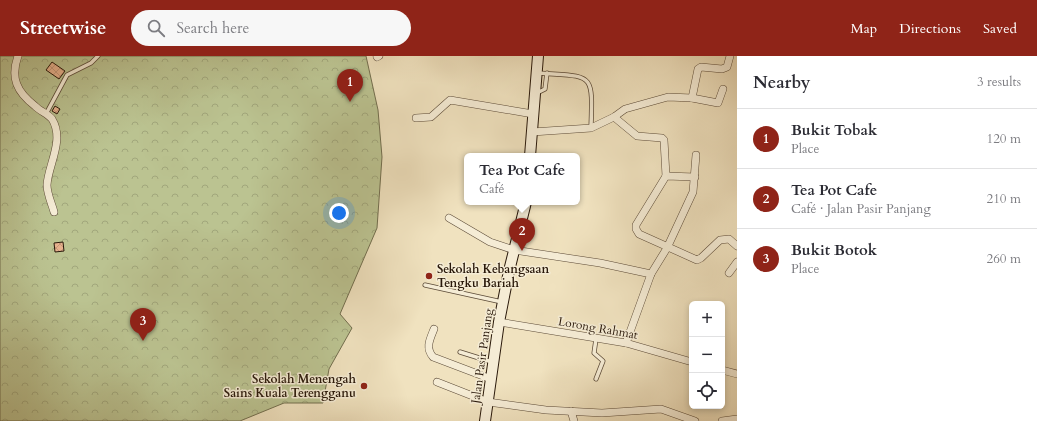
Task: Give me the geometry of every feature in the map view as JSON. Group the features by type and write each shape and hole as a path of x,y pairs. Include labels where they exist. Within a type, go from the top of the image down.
{"main road":[{"path":"530,153 534,93 541,73 538,56"},
{"name":"Jalan Pasir Panjang","path":"485,421 499,322 525,205"}],"street":[{"path":"18,56 14,68 15,80 18,88 35,106 52,120 55,131 55,154 51,163 47,186 54,212"},
{"path":"692,98 698,69 701,67 722,69 727,67 730,56"},
{"path":"532,132 591,128 614,117 628,108 668,97 692,98 718,103 723,89"},
{"path":"416,118 431,117 450,100 532,114"},
{"path":"614,117 637,136 662,138 664,140 666,176 636,225 636,230 639,234 667,248 697,260 720,240 729,239 737,246"},
{"path":"626,343 651,274 667,248 693,192 696,155"},
{"path":"666,176 695,177"},
{"path":"449,218 490,242 514,250 600,263 651,274"},
{"path":"729,274 737,262"},
{"name":"Lorong Rahmat","path":"499,322 626,343 689,361"},
{"path":"434,329 428,348 433,357 491,379"},
{"path":"725,371 737,374"},
{"path":"437,382 488,402 602,413 661,409 687,420 695,421"},
{"path":"571,411 574,421"},
{"path":"722,421 737,419"}],"lane":[{"path":"46,114 67,75 91,63 98,56"},
{"path":"541,73 579,76 589,82 592,95 591,128"},
{"path":"425,285 503,302"},
{"path":"596,339 594,353 603,361 596,379"},
{"path":"460,352 493,363"}],"green space":[{"path":"0,56 366,56 378,110 382,157 377,228 340,314 352,328 329,369 323,403 284,403 240,421 0,421"}],"building":[{"path":"52,62 65,71 59,79 46,70"},
{"path":"55,106 60,109 57,114 52,111"},
{"path":"63,242 64,251 55,252 54,243"}],"place":[{"name":"Bukit Tobak","path":"350,102"},
{"name":"Tea Pot Cafe","path":"522,251"},
{"name":"Sekolah Kebangsaan Tengku Bariah","path":"429,276"},
{"name":"Bukit Botok","path":"143,341"},
{"name":"Sekolah Menengah Sains Kuala Terengganu","path":"364,386"}]}
